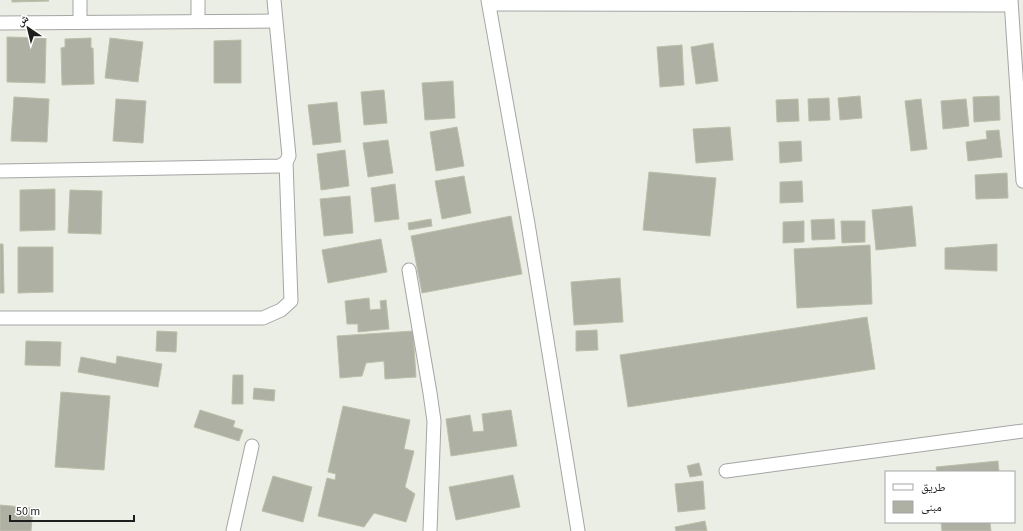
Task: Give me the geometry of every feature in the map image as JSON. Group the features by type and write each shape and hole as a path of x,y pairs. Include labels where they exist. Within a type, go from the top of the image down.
{"street":[{"path":"80,0 80,22"},
{"path":"198,0 198,22"},
{"path":"0,318 263,318 282,310 291,301 286,162 289,156 274,0"},
{"path":"578,531 528,224 488,2 1011,3 1023,181"},
{"path":"0,23 275,21"},
{"path":"0,171 280,166 286,162"},
{"path":"409,270 434,421 430,531"},
{"path":"726,471 1023,431"},
{"path":"233,531 252,446"}],"building":[{"path":"12,0 48,0 49,1 12,2"},
{"path":"7,37 46,38 45,83 7,82"},
{"path":"91,38 91,48 93,48 94,84 62,85 61,48 65,47 65,39"},
{"path":"110,38 143,42 138,82 105,78"},
{"path":"241,40 241,83 214,83 214,41"},
{"path":"713,43 718,81 696,84 691,47"},
{"path":"682,45 684,85 660,87 657,47"},
{"path":"453,81 455,118 425,120 422,83"},
{"path":"384,90 387,123 364,125 361,92"},
{"path":"860,96 862,118 840,120 838,98"},
{"path":"999,96 1000,120 974,122 973,97"},
{"path":"14,97 49,99 47,142 11,141"},
{"path":"829,98 830,120 809,121 808,99"},
{"path":"116,99 146,101 143,143 113,141"},
{"path":"798,99 799,121 777,122 776,100"},
{"path":"921,99 927,149 911,151 905,101"},
{"path":"966,99 969,126 943,129 941,101"},
{"path":"337,102 341,142 313,145 308,105"},
{"path":"457,127 464,166 436,171 430,132"},
{"path":"730,127 733,160 696,163 693,129"},
{"path":"999,130 1002,157 968,161 966,142 987,139 986,131"},
{"path":"388,140 393,173 368,177 363,143"},
{"path":"801,141 802,161 780,163 779,142"},
{"path":"345,150 349,186 321,190 317,154"},
{"path":"649,172 716,178 710,236 643,230"},
{"path":"1007,173 1008,198 976,199 975,175"},
{"path":"464,176 471,213 442,219 435,181"},
{"path":"802,181 803,202 780,203 780,182"},
{"path":"395,184 399,219 375,222 371,188"},
{"path":"55,189 55,230 20,231 20,190"},
{"path":"70,190 102,191 101,234 68,233"},
{"path":"350,196 353,233 324,236 320,199"},
{"path":"912,206 916,246 876,250 872,210"},
{"path":"511,216 522,274 422,293 411,236"},
{"path":"431,219 432,226 409,230 408,223"},
{"path":"834,219 835,239 812,240 811,220"},
{"path":"804,221 804,242 783,243 783,222"},
{"path":"841,221 865,221 865,242 842,243"},
{"path":"381,239 387,272 328,283 322,250"},
{"path":"0,244 3,244 4,293 0,293"},
{"path":"997,244 997,271 945,269 945,248"},
{"path":"870,245 872,304 797,308 794,249"},
{"path":"18,247 53,247 53,292 18,293"},
{"path":"620,278 623,322 574,325 571,282"},
{"path":"369,298 370,310 381,309 380,301 386,300 389,329 358,332 358,324 347,324 345,301"},
{"path":"867,317 875,369 628,407 620,355"},
{"path":"597,330 598,350 576,351 576,331"},
{"path":"157,331 177,332 176,352 156,351"},
{"path":"413,331 416,377 385,379 384,361 366,363 362,376 340,378 337,336"},
{"path":"26,341 61,342 60,366 25,365"},
{"path":"117,356 162,364 158,387 78,372 81,357 116,364"},
{"path":"233,375 243,375 243,404 232,404"},
{"path":"254,388 275,390 274,401 253,399"},
{"path":"61,392 110,396 104,470 55,467"},
{"path":"343,406 410,420 404,449 414,451 405,487 415,494 406,522 374,513 364,527 318,516 327,478 335,480 336,474 328,472"},
{"path":"200,410 235,421 233,427 243,430 239,441 194,427"},
{"path":"511,410 517,446 451,456 446,419 470,415 473,432 484,431 482,414"},
{"path":"998,461 999,471 937,471 936,467"},
{"path":"699,463 702,475 690,477 687,466"},
{"path":"513,475 520,507 456,520 449,487"},
{"path":"273,476 312,487 303,522 262,511"},
{"path":"703,481 705,509 678,512 675,484"},
{"path":"0,505 33,508 31,531 0,531"},
{"path":"705,521 707,531 676,531 675,527"},
{"path":"941,523 990,523 991,531 942,531"}]}
